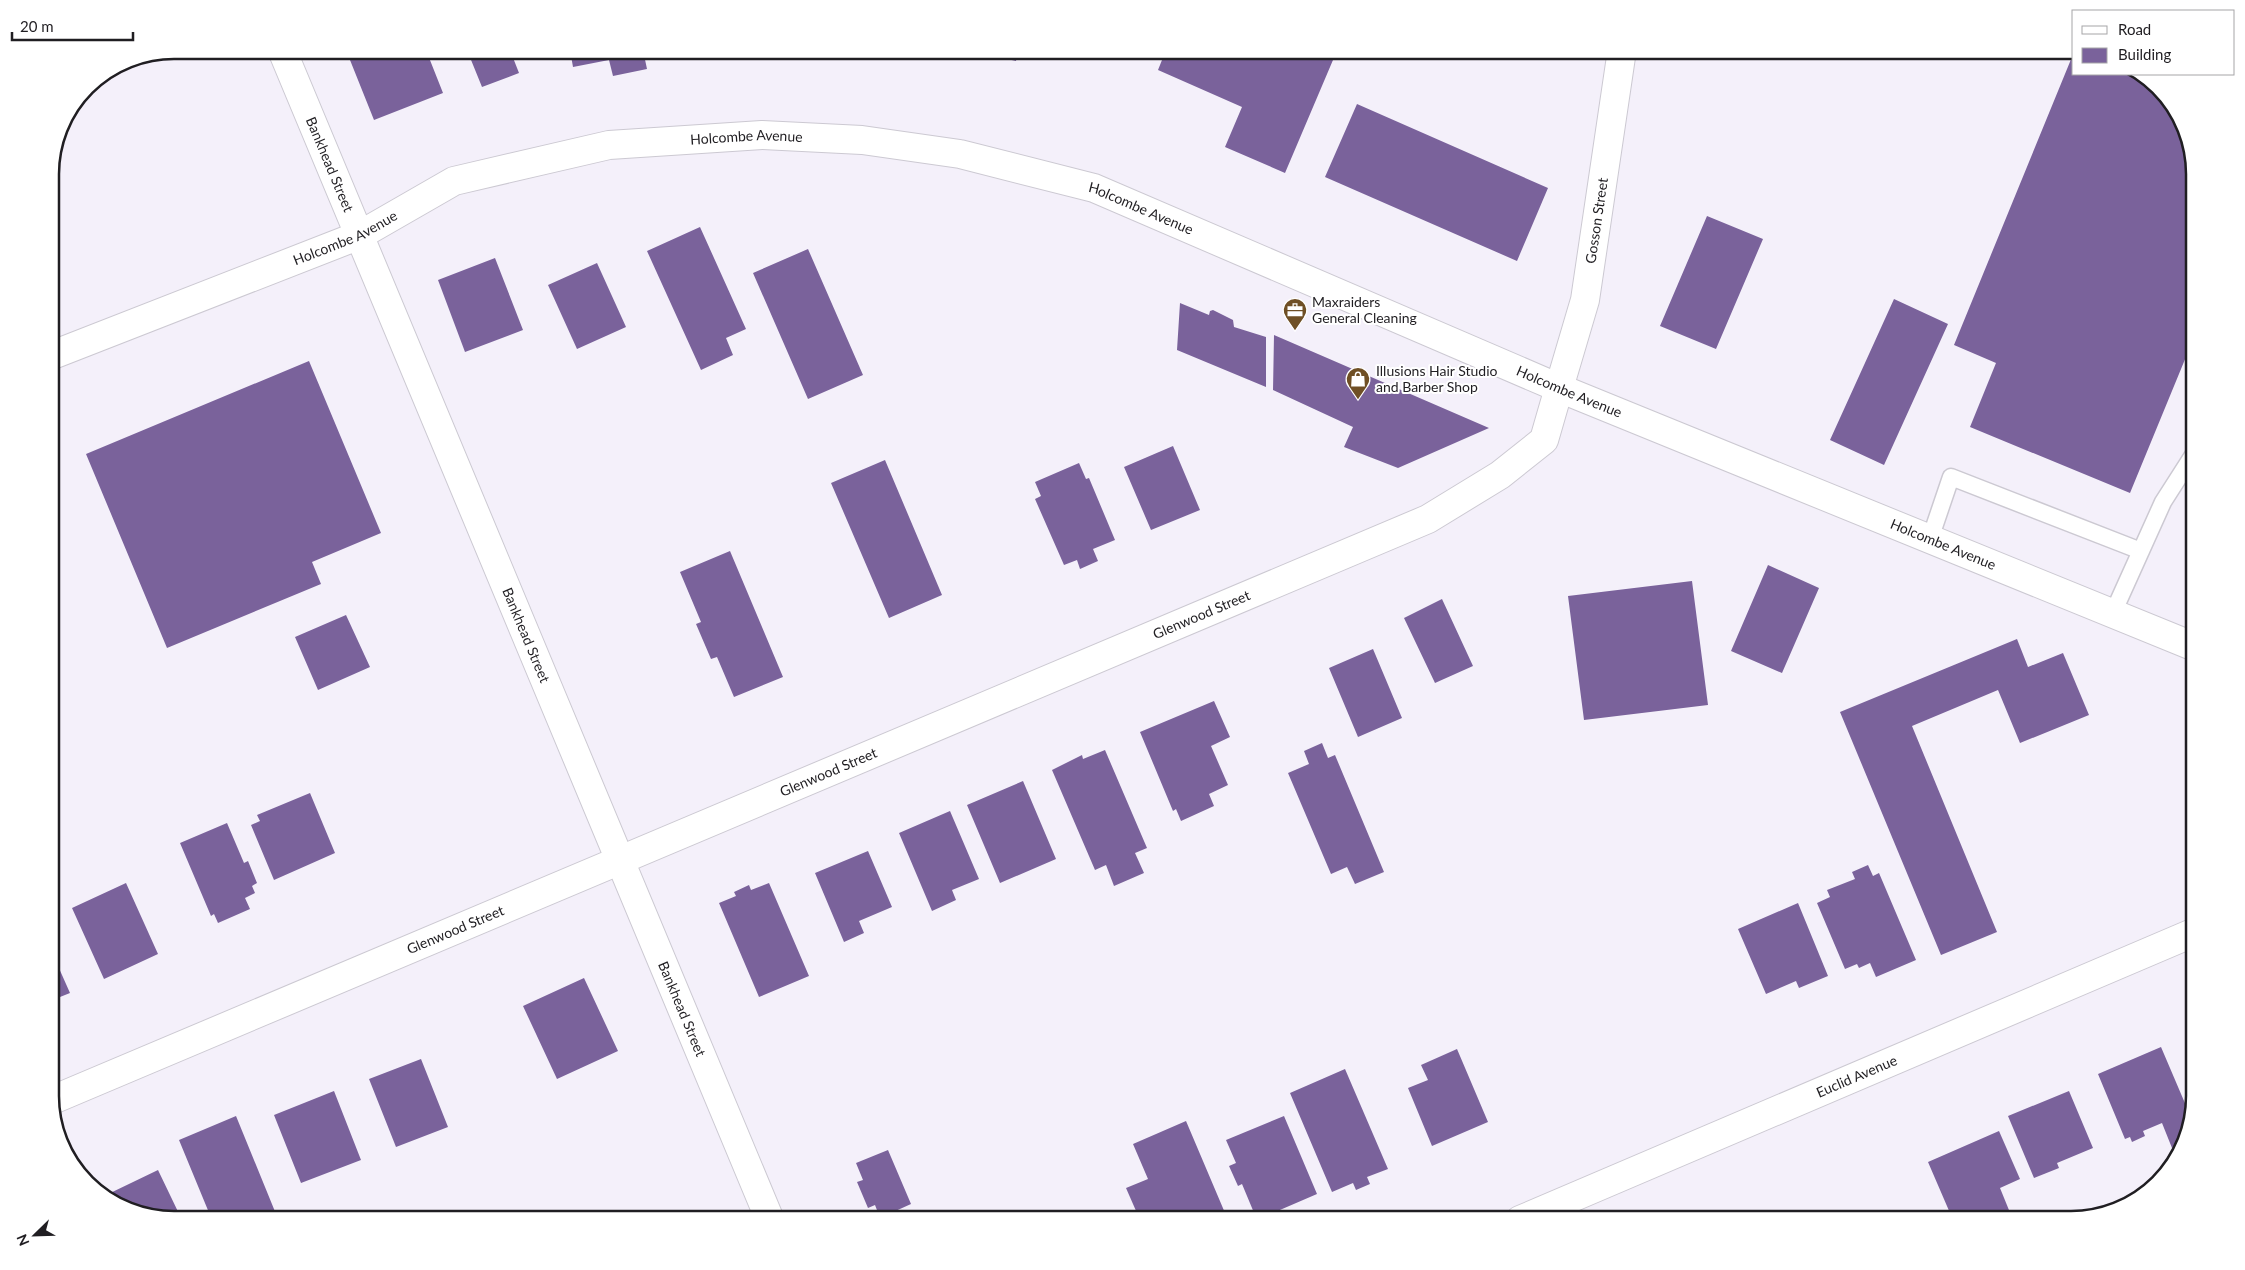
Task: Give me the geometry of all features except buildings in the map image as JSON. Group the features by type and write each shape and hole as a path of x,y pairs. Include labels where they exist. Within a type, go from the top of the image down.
{"street":[{"name":"Bankhead Street","path":"286,59 766,1211"},
{"name":"Gosson Street","path":"1559,388 1586,300 1621,59"},
{"name":"Holcombe Avenue","path":"59,352 360,235 454,181 609,145 762,135 862,140 960,154 1094,188 1559,388 2186,643"},
{"name":"Glenwood Street","path":"59,1097 1428,519 1500,475 1544,440 1559,388"},
{"name":"Euclid Avenue","path":"1541,1211 2186,936"}],"lane":[{"path":"2113,613 2163,502 2186,466"},
{"path":"1930,539 1951,477 2141,551"}],"place":[{"name":"Maxraiders General Cleaning","path":"1295,331"},
{"name":"Illusions Hair Studio and Barber Shop","path":"1358,400"}]}
